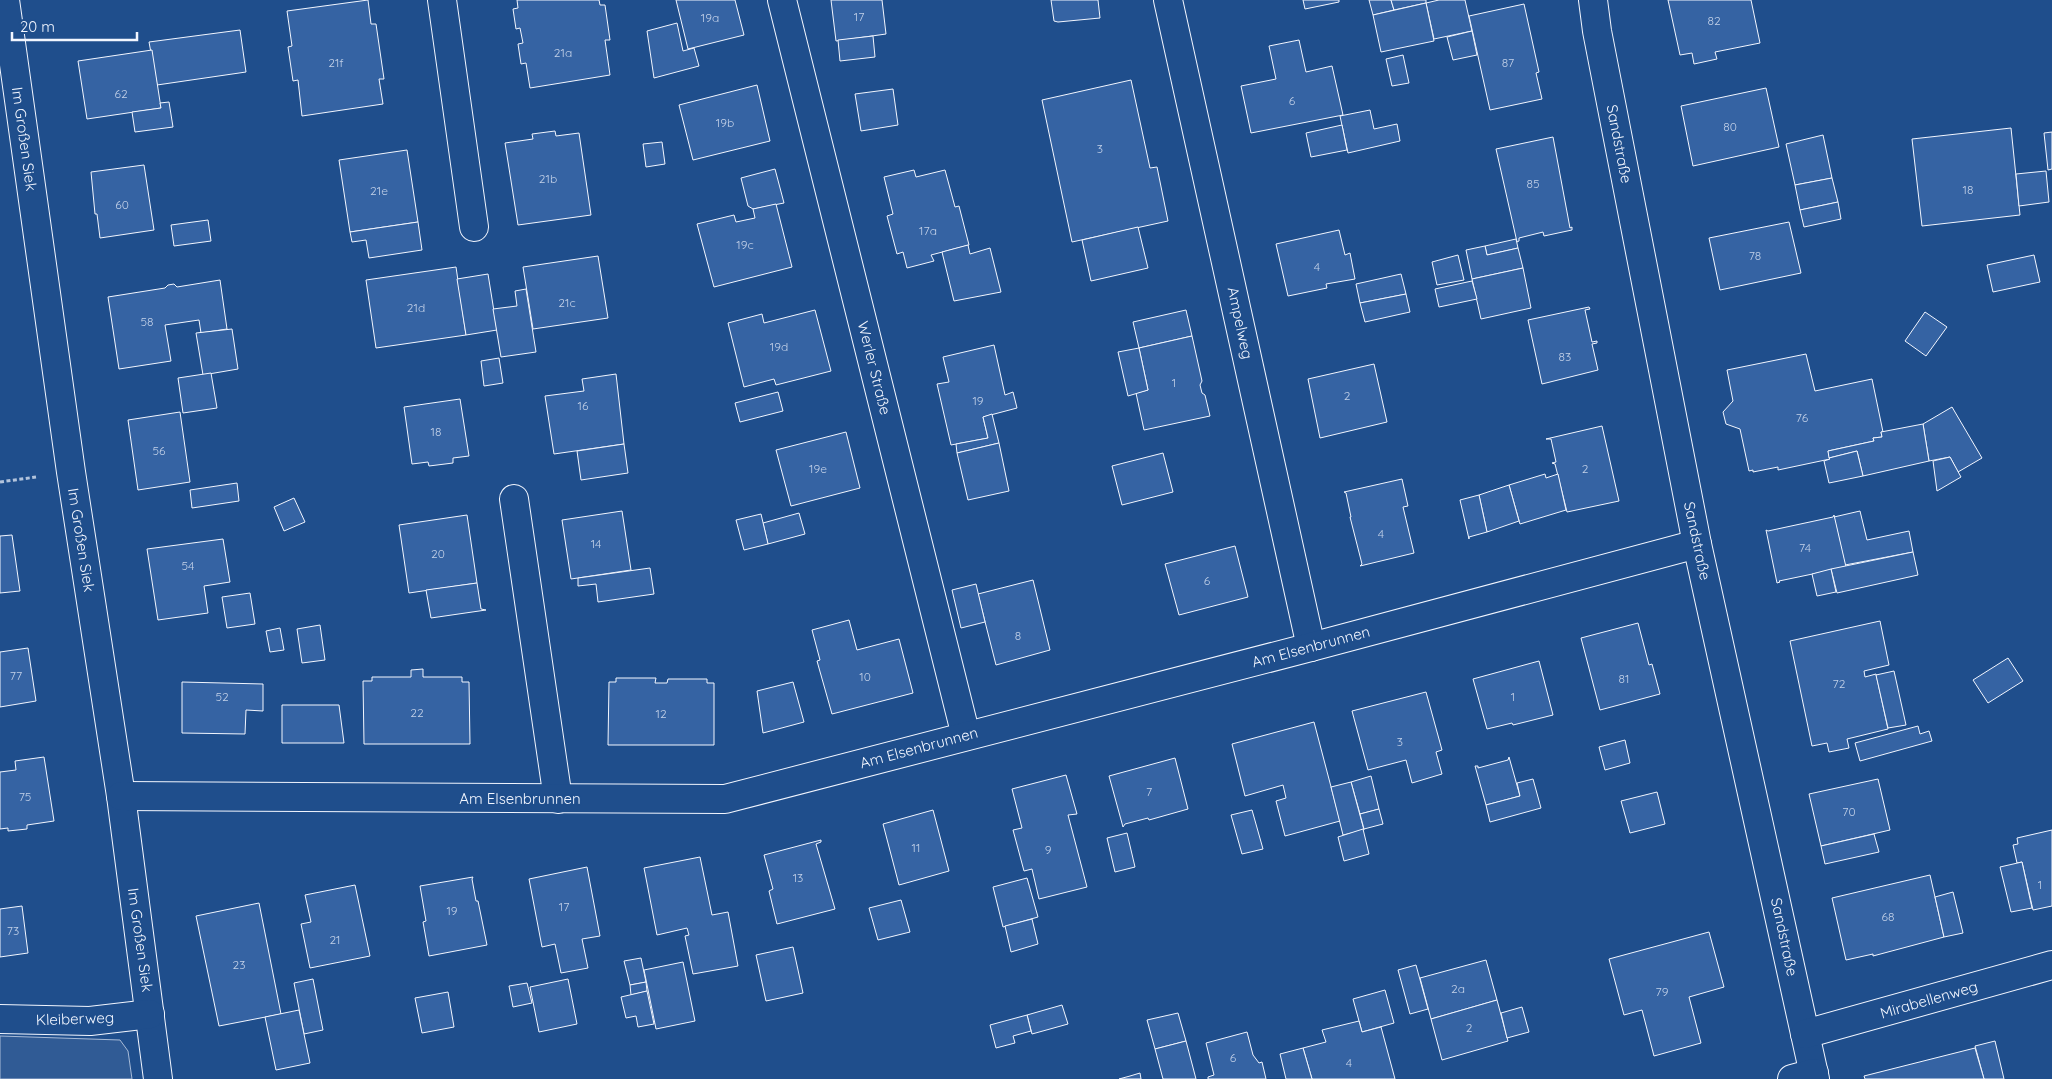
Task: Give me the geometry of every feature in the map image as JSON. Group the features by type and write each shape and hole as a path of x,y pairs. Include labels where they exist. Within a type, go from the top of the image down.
{"street":[{"name":"Im Großen Siek","path":"5,0 71,472 121,796 158,1079"},
{"path":"442,0 474,227"},
{"name":"Werler Straße","path":"782,0 966,736"},
{"name":"Ampelweg","path":"1168,0 1311,647"},
{"name":"Sandstraße","path":"1593,0 1597,31 1697,544 1805,1034 1807,1077"},
{"path":"514,499 558,799"},
{"name":"Am Elsenbrunnen","path":"121,796 725,799 1311,647 1697,544"},
{"name":"Mirabellenweg","path":"1805,1034 2052,965"},
{"name":"Kleiberweg","path":"0,1019 90,1021 150,1014"}],"shaded area":[{"path":"0,1036 120,1040 128,1051 132,1079 0,1079"}],"building":[{"path":"368,0 371,24 376,24 384,79 379,79 383,104 302,116 298,80 293,81 288,47 292,46 287,11"},
{"path":"517,0 599,0 600,5 605,5 610,40 605,40 610,75 530,88 526,63 521,64 518,44 523,43 520,28 516,29 513,9 518,8"},
{"path":"676,0 735,0 744,35 688,49"},
{"path":"831,0 882,0 886,34 836,41"},
{"path":"1051,0 1098,0 1100,18 1054,21"},
{"path":"1303,0 1339,0 1339,2 1305,9"},
{"path":"1369,0 1391,0 1394,10 1373,15"},
{"path":"1391,0 1426,0 1426,3 1394,10"},
{"path":"1439,0 1465,0 1472,31 1434,39 1426,3"},
{"path":"1668,0 1751,0 1760,43 1715,52 1717,59 1694,64 1692,53 1680,55"},
{"path":"1426,3 1434,41 1381,52 1373,15"},
{"path":"1524,4 1539,72 1536,73 1542,99 1490,110 1469,16"},
{"path":"677,23 683,51 694,48 699,66 654,78 647,31"},
{"path":"240,30 246,72 157,85 149,42"},
{"path":"1472,31 1477,55 1453,60 1447,37"},
{"path":"873,36 875,57 840,61 838,40"},
{"path":"1299,40 1306,72 1332,66 1343,115 1251,133 1241,86 1276,79 1269,46"},
{"path":"152,50 161,108 87,119 78,61"},
{"path":"1403,55 1409,83 1392,86 1386,59"},
{"path":"1131,80 1150,168 1157,167 1168,221 1072,242 1042,100"},
{"path":"757,85 770,141 693,160 679,105"},
{"path":"1766,88 1779,147 1693,166 1681,106"},
{"path":"893,89 898,125 861,131 855,94"},
{"path":"169,102 173,127 135,132 132,112 161,108 160,103"},
{"path":"1370,110 1374,129 1397,124 1400,141 1348,153 1340,116"},
{"path":"1342,125 1347,150 1311,157 1306,133"},
{"path":"2011,128 2020,215 1922,226 1912,139"},
{"path":"555,131 556,136 579,133 591,215 518,225 505,143 533,139 532,134"},
{"path":"2052,132 2052,169 2048,170 2044,133"},
{"path":"1823,135 1832,178 1795,185 1786,144"},
{"path":"1553,137 1570,228 1572,227 1572,230 1544,236 1543,232 1519,238 1517,242 1496,149"},
{"path":"662,142 665,164 646,167 643,144"},
{"path":"407,150 418,222 350,232 339,160"},
{"path":"144,165 154,230 100,238 97,214 95,214 91,172"},
{"path":"775,169 784,203 753,209 748,206 741,178"},
{"path":"914,170 916,177 945,170 955,207 959,206 969,245 931,255 934,261 907,268 903,252 897,254 887,216 893,214 884,177"},
{"path":"2046,171 2049,202 2019,206 2016,174"},
{"path":"1832,178 1838,202 1800,210 1795,185"},
{"path":"1838,202 1841,219 1804,227 1800,210"},
{"path":"776,204 792,267 714,287 697,224 734,215 736,222 755,218 753,209"},
{"path":"208,220 211,241 174,246 171,225"},
{"path":"418,222 422,250 369,258 366,240 352,242 350,232"},
{"path":"1789,222 1801,273 1720,290 1709,238"},
{"path":"1138,227 1148,268 1091,281 1082,240"},
{"path":"1339,230 1345,255 1350,253 1355,279 1326,284 1327,288 1288,296 1276,244"},
{"path":"1516,239 1518,248 1487,255 1485,246"},
{"path":"968,245 970,254 990,248 1001,292 954,301 942,252"},
{"path":"1485,246 1487,255 1518,248 1523,268 1472,279 1466,250"},
{"path":"1458,255 1464,280 1437,285 1432,262"},
{"path":"2034,255 2040,282 1993,292 1987,265"},
{"path":"598,256 608,318 533,329 523,267"},
{"path":"456,267 466,335 376,348 366,280"},
{"path":"1523,268 1531,308 1481,319 1472,279"},
{"path":"488,274 497,330 466,335 457,279"},
{"path":"1401,274 1406,294 1360,303 1356,284"},
{"path":"220,280 227,329 201,333 199,320 165,325 171,361 119,369 108,297 165,288 168,285 174,284 177,287"},
{"path":"1472,281 1477,299 1439,307 1435,289"},
{"path":"526,289 536,352 501,357 493,309 517,306 515,291"},
{"path":"1406,294 1410,312 1365,322 1360,303"},
{"path":"1589,307 1590,309 1585,310 1592,342 1597,341 1597,343 1592,344 1598,370 1542,384 1528,320"},
{"path":"815,310 831,371 776,385 774,379 744,387 728,323 762,314 764,323"},
{"path":"1186,310 1192,336 1139,348 1133,322"},
{"path":"1925,312 1947,327 1926,356 1905,341"},
{"path":"232,329 238,369 203,375 196,333"},
{"path":"1192,336 1202,381 1200,385 1202,393 1205,395 1210,416 1144,430 1136,393 1148,390 1139,348"},
{"path":"994,345 1005,395 1013,392 1017,408 983,417 988,438 951,445 937,384 949,382 943,357"},
{"path":"1139,348 1148,390 1128,396 1118,352"},
{"path":"1806,354 1815,391 1872,379 1883,432 1881,432 1882,437 1873,438 1874,441 1828,451 1830,459 1778,470 1778,467 1753,472 1753,470 1749,471 1740,429 1726,424 1723,412 1733,401 1727,370"},
{"path":"499,358 503,383 484,386 481,361"},
{"path":"1374,364 1387,422 1320,438 1308,379"},
{"path":"211,373 217,408 183,413 178,378"},
{"path":"616,374 624,444 554,454 545,396 584,391 582,379"},
{"path":"778,392 783,411 740,422 735,403"},
{"path":"460,399 469,456 453,458 453,463 429,466 428,462 412,464 404,407"},
{"path":"1952,407 1982,458 1958,472 1950,457 1929,461 1923,424"},
{"path":"180,412 190,482 138,490 128,420"},
{"path":"992,414 999,443 957,453 956,444 988,438 983,417"},
{"path":"1923,424 1929,461 1863,476 1857,451 1829,458 1828,451 1874,441 1873,438 1882,437 1881,432"},
{"path":"1602,426 1619,501 1567,512 1555,464 1552,463 1556,462 1551,439 1546,439"},
{"path":"846,432 860,488 791,506 776,450"},
{"path":"999,443 1009,491 968,500 957,453"},
{"path":"624,444 628,473 581,480 577,451"},
{"path":"1857,451 1863,476 1829,483 1824,461"},
{"path":"1163,453 1173,492 1122,505 1112,466"},
{"path":"1950,457 1961,477 1937,491 1933,461"},
{"path":"1545,474 1546,478 1558,474 1566,510 1520,524 1509,485"},
{"path":"1402,479 1408,506 1403,507 1414,553 1360,566 1362,564 1346,493 1344,492"},
{"path":"237,483 239,501 192,508 190,490"},
{"path":"1509,485 1519,521 1487,532 1479,495"},
{"path":"1479,495 1487,532 1469,537 1469,539 1460,500"},
{"path":"294,498 305,522 284,531 274,507"},
{"path":"622,511 631,570 571,579 562,520"},
{"path":"1860,511 1867,540 1909,531 1913,552 1845,565 1834,517"},
{"path":"799,513 805,534 768,544 763,523"},
{"path":"761,514 768,544 744,550 736,520"},
{"path":"467,515 477,583 409,593 399,525"},
{"path":"1834,515 1846,567 1777,583 1766,530 1833,517"},
{"path":"12,535 20,591 0,593 0,536"},
{"path":"223,539 230,582 204,586 208,613 158,620 147,549"},
{"path":"1235,546 1248,597 1179,615 1165,564"},
{"path":"1913,552 1918,575 1837,593 1831,569"},
{"path":"650,568 654,594 598,602 596,584 578,586 578,578"},
{"path":"1831,569 1836,592 1817,596 1812,574"},
{"path":"1033,580 1050,650 996,665 978,594"},
{"path":"477,583 481,609 486,610 431,618 426,590"},
{"path":"976,584 985,622 961,628 952,590"},
{"path":"250,593 255,624 227,628 222,597"},
{"path":"849,620 857,650 899,639 913,693 832,714 817,661 820,660 812,630"},
{"path":"1880,621 1889,665 1864,671 1865,677 1876,674 1888,729 1847,739 1849,748 1829,752 1827,743 1812,746 1790,641"},
{"path":"1638,623 1649,665 1652,664 1660,694 1600,710 1581,638"},
{"path":"320,625 325,660 302,663 297,629"},
{"path":"280,628 284,650 270,652 266,631"},
{"path":"28,648 36,701 0,707 0,652"},
{"path":"2008,658 2023,681 1988,703 1973,680"},
{"path":"1539,661 1553,715 1487,729 1473,679"},
{"path":"423,669 423,677 462,677 462,682 469,682 470,744 364,744 363,681 372,681 372,677 411,677 411,670"},
{"path":"1894,671 1906,725 1888,728 1876,675"},
{"path":"616,678 656,678 655,683 667,683 668,679 707,679 707,683 714,683 714,745 608,745 609,682 616,682"},
{"path":"182,682 263,684 263,711 246,710 245,734 182,733"},
{"path":"793,682 804,722 763,733 757,691"},
{"path":"1426,692 1442,750 1436,752 1442,774 1412,783 1406,760 1368,770 1352,711"},
{"path":"282,705 339,705 344,743 282,743"},
{"path":"1314,722 1340,821 1285,836 1276,801 1286,798 1283,785 1245,796 1232,744"},
{"path":"1918,726 1920,734 1929,731 1932,741 1860,761 1855,743"},
{"path":"1625,740 1630,763 1605,770 1599,747"},
{"path":"44,757 54,821 27,825 27,829 8,831 8,828 0,829 0,772 16,770 15,761"},
{"path":"1509,757 1520,796 1486,805 1475,766 1478,766 1478,768 1508,760"},
{"path":"1175,758 1188,809 1149,820 1148,818 1125,824 1123,827 1109,776"},
{"path":"1066,775 1077,814 1068,815 1087,887 1039,899 1032,869 1024,871 1013,830 1022,828 1012,789"},
{"path":"1371,776 1379,809 1360,814 1351,782"},
{"path":"1533,779 1541,808 1490,822 1486,805 1520,796 1517,783"},
{"path":"1878,779 1890,830 1821,846 1809,794"},
{"path":"1351,782 1364,830 1343,835 1331,787"},
{"path":"1657,792 1665,824 1630,833 1621,801"},
{"path":"1379,809 1383,824 1364,829 1360,814"},
{"path":"933,810 949,871 899,885 883,824"},
{"path":"1252,810 1263,849 1242,854 1231,815"},
{"path":"1363,829 1369,854 1344,861 1338,837"},
{"path":"2052,830 2052,906 2033,910 2022,862 2017,863 2013,845 2018,844 2017,838"},
{"path":"1127,833 1135,867 1115,872 1107,838"},
{"path":"1874,834 1879,852 1825,864 1821,846"},
{"path":"821,840 821,842 816,844 835,909 777,924 769,891 773,889 764,855"},
{"path":"700,857 712,915 728,912 738,966 693,974 685,936 689,935 687,928 657,935 644,868"},
{"path":"2022,862 2032,908 2011,912 2000,867"},
{"path":"587,867 600,936 582,939 588,968 561,973 555,944 542,947 529,879"},
{"path":"1930,875 1944,937 1873,956 1873,954 1846,960 1832,898"},
{"path":"473,877 476,901 478,901 487,945 429,956 423,922 426,921 420,886"},
{"path":"1027,878 1038,917 1003,927 993,887"},
{"path":"355,885 370,956 310,968 301,924 311,922 305,895"},
{"path":"1953,892 1963,933 1944,937 1935,897"},
{"path":"901,900 910,932 878,940 869,908"},
{"path":"259,903 281,1014 219,1026 196,916"},
{"path":"22,906 28,953 0,957 0,909"},
{"path":"1032,919 1038,944 1011,952 1005,926"},
{"path":"1709,932 1724,987 1689,997 1701,1043 1654,1056 1642,1010 1624,1015 1609,959"},
{"path":"793,947 803,993 766,1001 756,955"},
{"path":"641,958 646,982 630,985 624,961"},
{"path":"1486,960 1497,1000 1431,1019 1420,978"},
{"path":"683,962 695,1021 656,1029 644,970"},
{"path":"1416,965 1428,1009 1410,1014 1398,970"},
{"path":"313,979 323,1030 304,1034 294,983"},
{"path":"568,979 577,1024 539,1032 530,987"},
{"path":"646,982 647,991 631,995 630,985"},
{"path":"527,983 532,1003 513,1007 509,986"},
{"path":"1385,990 1394,1023 1362,1032 1353,999"},
{"path":"647,991 654,1024 638,1027 636,1016 626,1018 621,997"},
{"path":"448,992 454,1027 422,1033 415,998"},
{"path":"1497,1000 1508,1041 1442,1060 1431,1019"},
{"path":"1062,1005 1068,1024 1032,1034 1027,1015"},
{"path":"1522,1007 1529,1032 1507,1038 1501,1013"},
{"path":"299,1010 310,1063 276,1070 265,1017"},
{"path":"1178,1013 1186,1041 1155,1049 1147,1020"},
{"path":"1027,1015 1031,1031 1013,1036 1015,1043 996,1048 990,1025"},
{"path":"1359,1021 1362,1032 1381,1027 1395,1079 1312,1079 1303,1048 1326,1042 1322,1030"},
{"path":"1247,1032 1253,1055 1259,1063 1262,1062 1266,1079 1208,1079 1208,1077 1214,1075 1206,1043"},
{"path":"1186,1041 1196,1079 1163,1079 1155,1049"},
{"path":"1995,1041 2004,1079 1984,1079 1975,1046"},
{"path":"1303,1048 1312,1079 1286,1079 1280,1054"},
{"path":"1975,1048 1984,1079 1865,1079 1864,1076"},
{"path":"1140,1073 1141,1079 1119,1079 1130,1076"}]}
